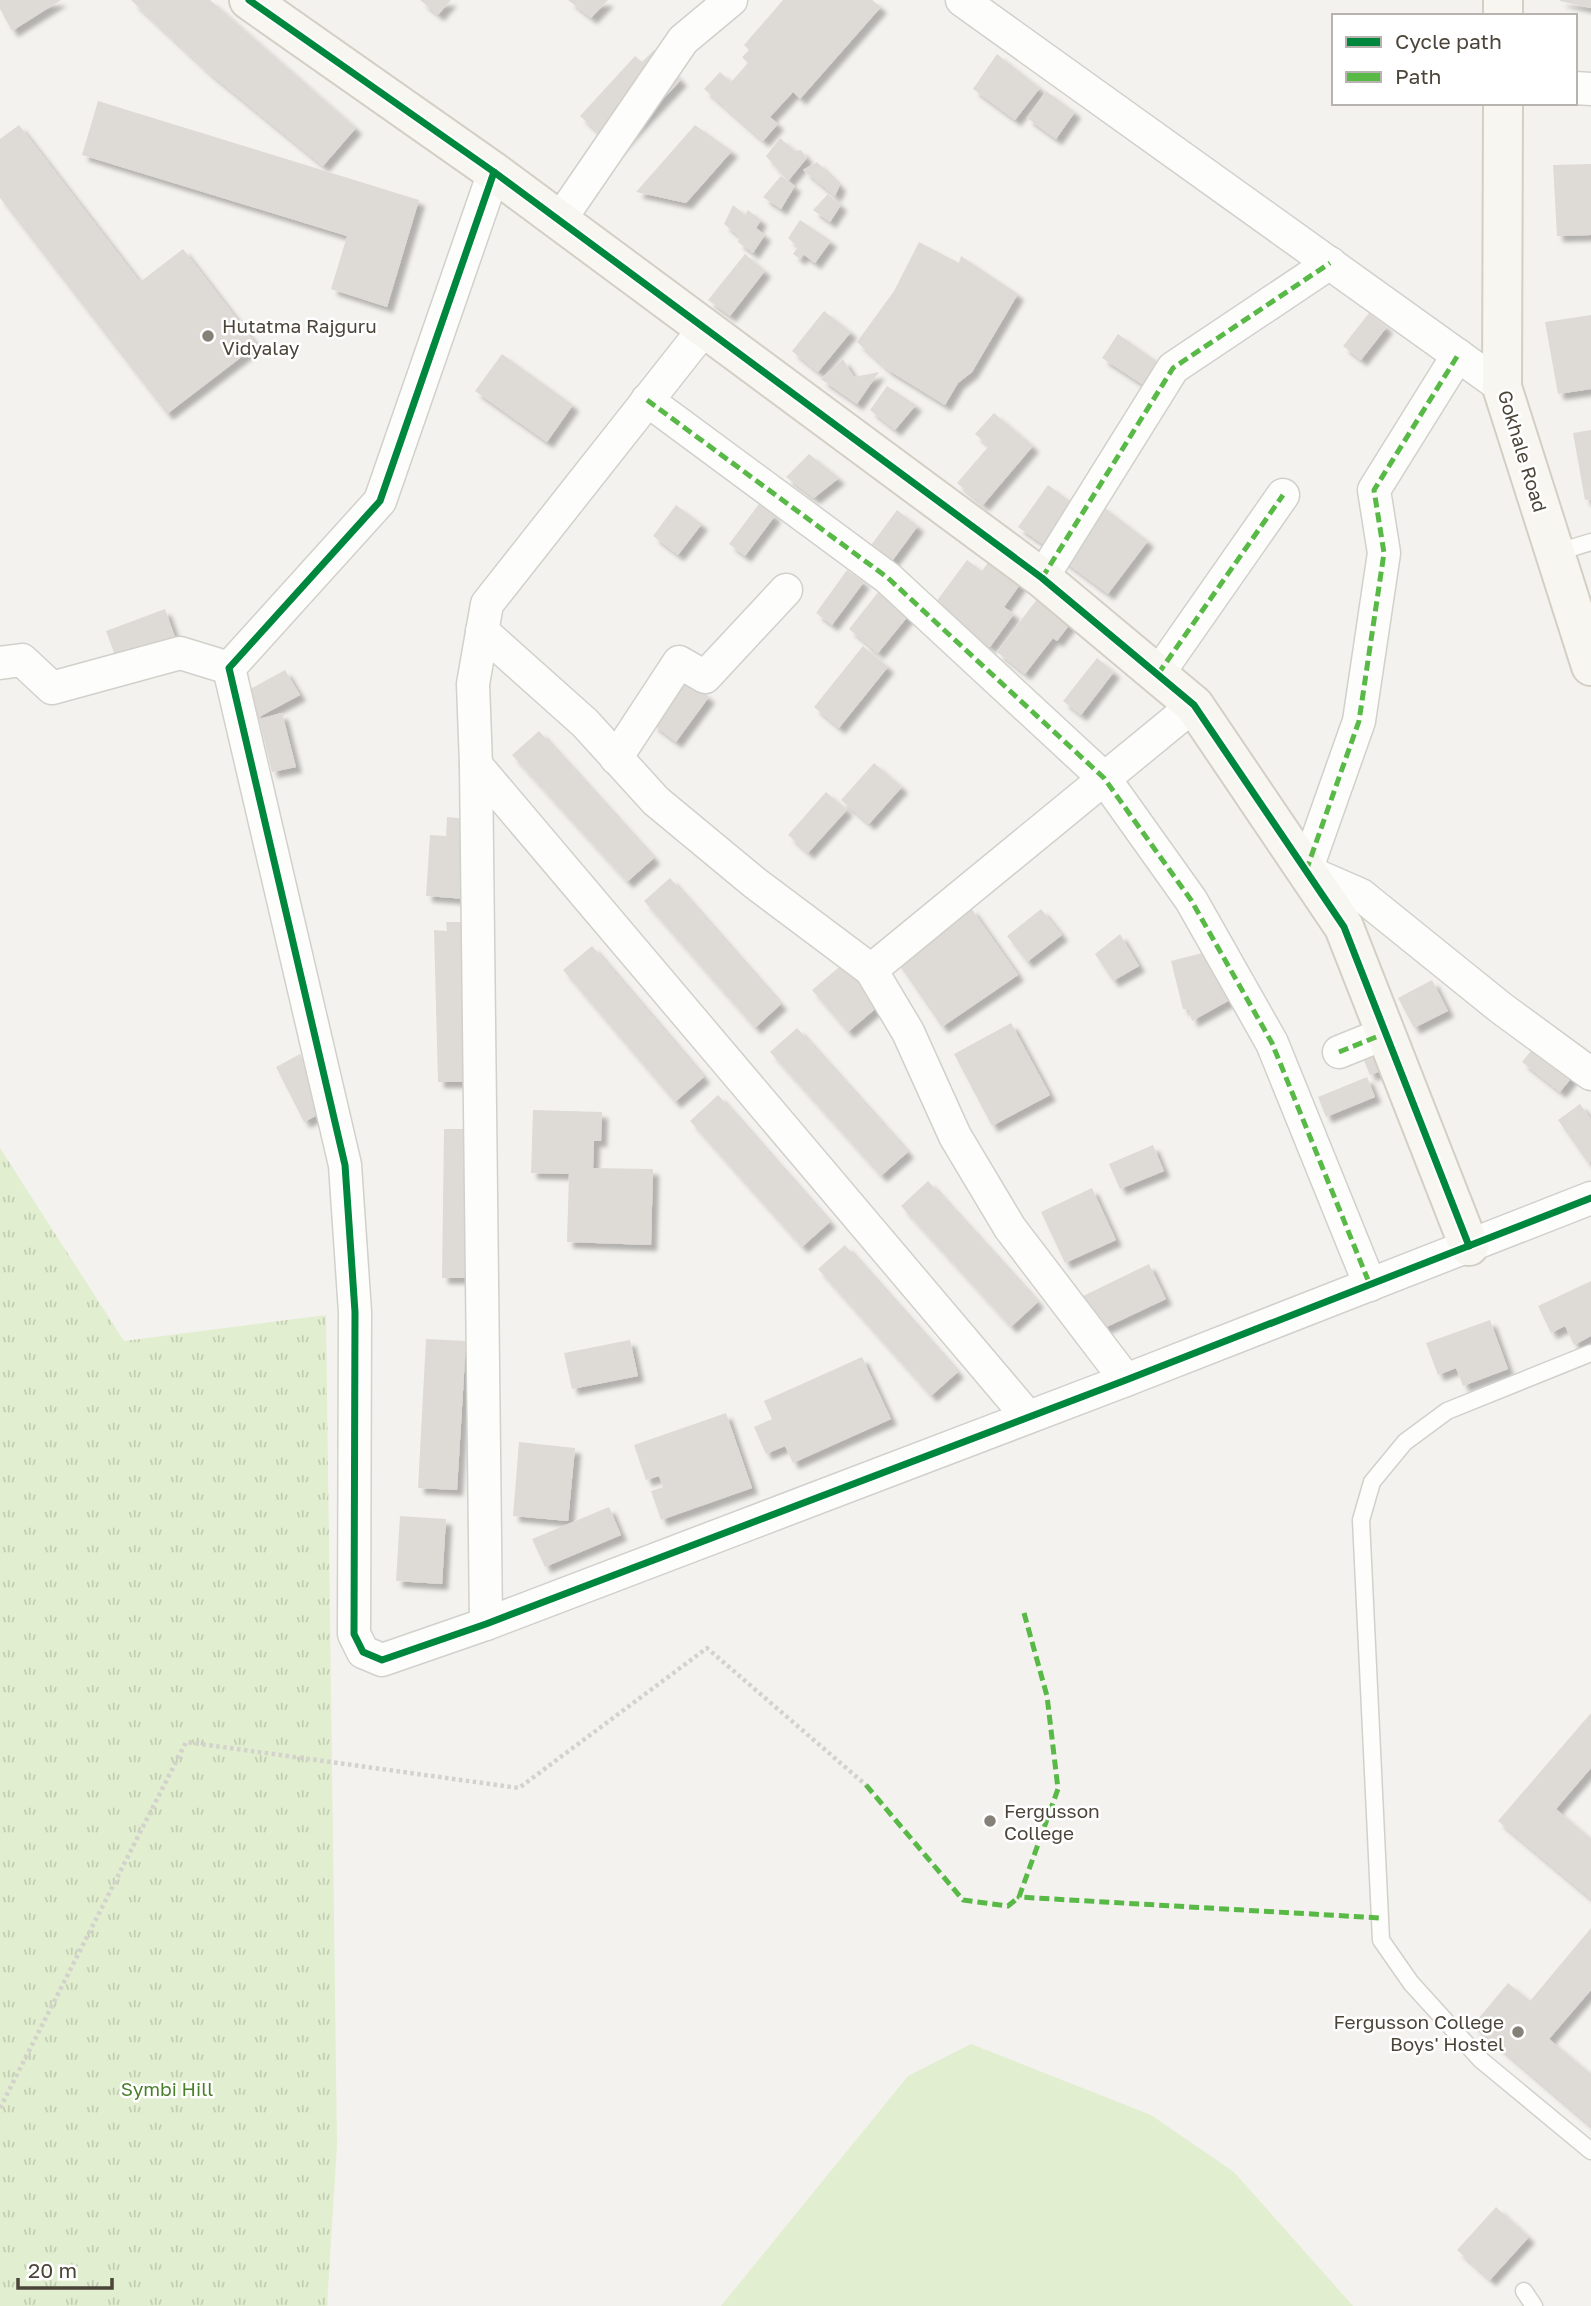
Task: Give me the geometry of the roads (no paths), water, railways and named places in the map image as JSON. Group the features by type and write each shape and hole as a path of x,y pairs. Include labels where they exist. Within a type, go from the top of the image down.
{"street":[{"path":"249,0 494,172 1042,578 1194,705 1344,927 1469,1247"},
{"path":"559,221 683,40 731,0"},
{"path":"962,0 1502,387"},
{"name":"Gokhale Road","path":"1503,105 1502,387 1591,666"},
{"path":"229,668 380,501 494,172"},
{"path":"1042,578 1173,368 1330,263"},
{"path":"486,1624 474,684 486,604 704,329"},
{"path":"1306,871 1359,721 1384,553 1374,490 1458,355"},
{"path":"648,400 888,578 1104,779 1191,900 1272,1044 1370,1285"},
{"path":"1158,674 1283,495"},
{"path":"616,758 679,662 705,677 786,590"},
{"path":"482,631 585,723 656,801 755,883 871,970 908,1032 955,1136 1010,1228 1126,1380"},
{"path":"0,663 22,660 52,688 180,653 229,668"},
{"path":"229,668 345,1165 355,1312 354,1634 363,1653 382,1660 486,1624 1028,1418 1591,1198"},
{"path":"871,970 1194,705"},
{"path":"476,765 1028,1418"},
{"path":"1306,871 1361,895 1501,1008 1591,1074"},
{"path":"1339,1052 1386,1033"}],"lane":[{"path":"1555,554 1591,542"},
{"path":"1591,1353 1447,1411 1405,1442 1372,1482 1361,1520 1381,1940 1411,1983 1481,2060 1591,2151"},
{"path":"1524,2291 1534,2306"}],"place":[{"name":"Hutatma Rajguru Vidyalay","path":"208,336"},
{"name":"Fergusson College","path":"990,1821"},
{"name":"Fergusson College Boys' Hostel","path":"1518,2032"}],"park label":[{"name":"Symbi Hill","path":"167,2088"}]}
